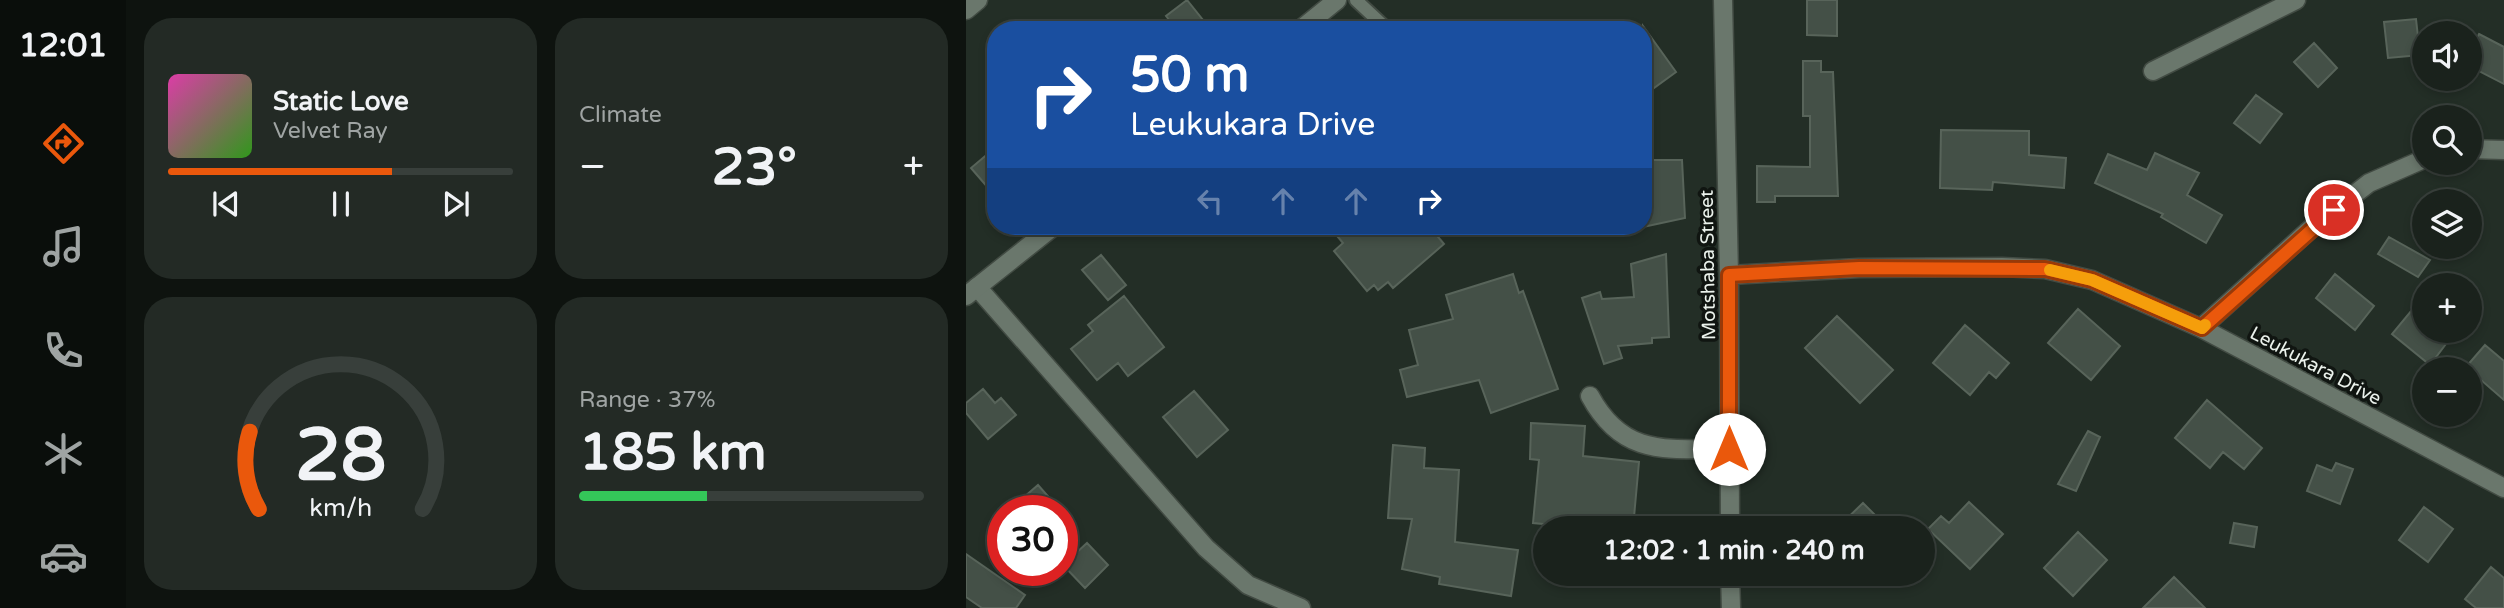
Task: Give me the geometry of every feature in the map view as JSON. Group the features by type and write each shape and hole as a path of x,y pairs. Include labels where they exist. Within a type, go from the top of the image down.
{"street":[{"path":"966,10 978,0"},
{"path":"1311,21 1337,0"},
{"name":"Motshaba Street","path":"1723,0 1729,275 1730,516"},
{"path":"2152,71 2296,0"},
{"path":"2482,149 2504,150"},
{"path":"2202,328 2316,223 2369,183 2412,164"},
{"path":"1043,235 972,292 1230,571 1248,585 1301,608"},
{"name":"Leukukara Drive","path":"1729,275 1859,268 2045,269 2092,280 2202,328 2504,488"},
{"path":"1590,396 1602,418 1621,435 1641,446 1729,449"},
{"path":"1730,586 1731,608"}],"lane":[{"path":"1356,0 1378,21"}],"building":[{"path":"1187,0 1204,21 1170,21 1166,16"},
{"path":"1807,0 1837,0 1837,36 1807,35"},
{"path":"2416,19 2412,21 2412,56 2388,58 2384,22"},
{"path":"2482,36 2504,47 2504,84 2482,73"},
{"path":"1652,39 1676,72 1652,89"},
{"path":"2314,43 2337,68 2318,87 2294,62"},
{"path":"1803,61 1821,61 1821,72 1833,72 1838,196 1775,196 1775,202 1757,202 1757,166 1810,167 1810,116 1803,116"},
{"path":"2256,95 2282,114 2260,143 2234,123"},
{"path":"1941,130 2029,131 2029,155 2066,158 2064,188 1993,182 1992,190 1940,188"},
{"path":"2155,153 2199,173 2187,195 2222,215 2206,243 2161,217 2163,214 2095,183 2108,154 2147,170"},
{"path":"987,155 987,187 971,168"},
{"path":"1652,160 1682,160 1685,218 1652,225"},
{"path":"1436,235 1444,244 1393,288 1388,282 1378,290 1374,285 1367,291 1334,251 1343,243 1338,237"},
{"path":"2389,237 2412,250 2412,259 2430,260 2421,273 2412,274 2378,254"},
{"path":"1666,254 1669,337 1652,338 1652,343 1618,346 1622,358 1604,364 1582,298 1600,292 1602,299 1634,297 1631,264"},
{"path":"1101,255 1126,285 1108,300 1082,270"},
{"path":"1513,274 1519,293 1523,291 1558,389 1491,413 1479,380 1407,397 1400,370 1418,365 1409,330 1453,319 1446,295"},
{"path":"2335,274 2374,306 2355,330 2316,298"},
{"path":"1124,296 1164,347 1128,376 1118,363 1097,380 1071,349 1093,331 1088,325"},
{"path":"2078,309 2120,346 2091,380 2048,343"},
{"path":"2412,310 2412,343 2447,343 2436,357 2420,357 2392,334"},
{"path":"1837,316 1893,370 1860,403 1805,348"},
{"path":"1965,325 2009,363 1996,378 1989,372 1970,395 1933,363"},
{"path":"2485,345 2504,361 2504,400 2482,381 2482,357 2475,357"},
{"path":"983,389 995,403 1001,398 1016,415 988,439 966,413 966,403"},
{"path":"1194,391 1228,430 1197,457 1163,417"},
{"path":"2207,400 2262,448 2244,469 2223,452 2210,468 2175,438"},
{"path":"1531,423 1585,426 1583,456 1639,462 1634,516 1534,516 1539,460 1530,459"},
{"path":"2088,431 2100,437 2076,491 2058,484"},
{"path":"1393,445 1425,448 1424,468 1459,470 1455,542 1518,550 1511,596 1439,584 1440,577 1402,569 1412,519 1388,518"},
{"path":"2336,463 2353,469 2340,504 2307,491 2317,465 2332,471"},
{"path":"1038,485 1047,495 1026,495"},
{"path":"1969,502 2003,534 1970,569 1935,536 1935,522 1941,516 1949,523"},
{"path":"1863,503 1876,516 1849,516"},
{"path":"2424,507 2453,529 2428,562 2399,540"},
{"path":"2234,523 2257,527 2254,547 2230,543"},
{"path":"2078,532 2107,560 2073,596 2044,568"},
{"path":"1087,543 1108,565 1085,588 1078,581 1078,551"},
{"path":"966,554 987,569 987,586 1012,586 1025,595 1016,608 982,608 966,597"},
{"path":"2491,567 2504,578 2504,608 2476,608 2465,599"},
{"path":"2174,577 2205,608 2143,608"}],"slow traffic":[{"path":"2050,270 2092,280 2202,328 2205,325"}],"route":[{"path":"1729,449 1729,275 1859,268 2045,269 2092,280 2202,328 2316,223 2334,210"}]}
